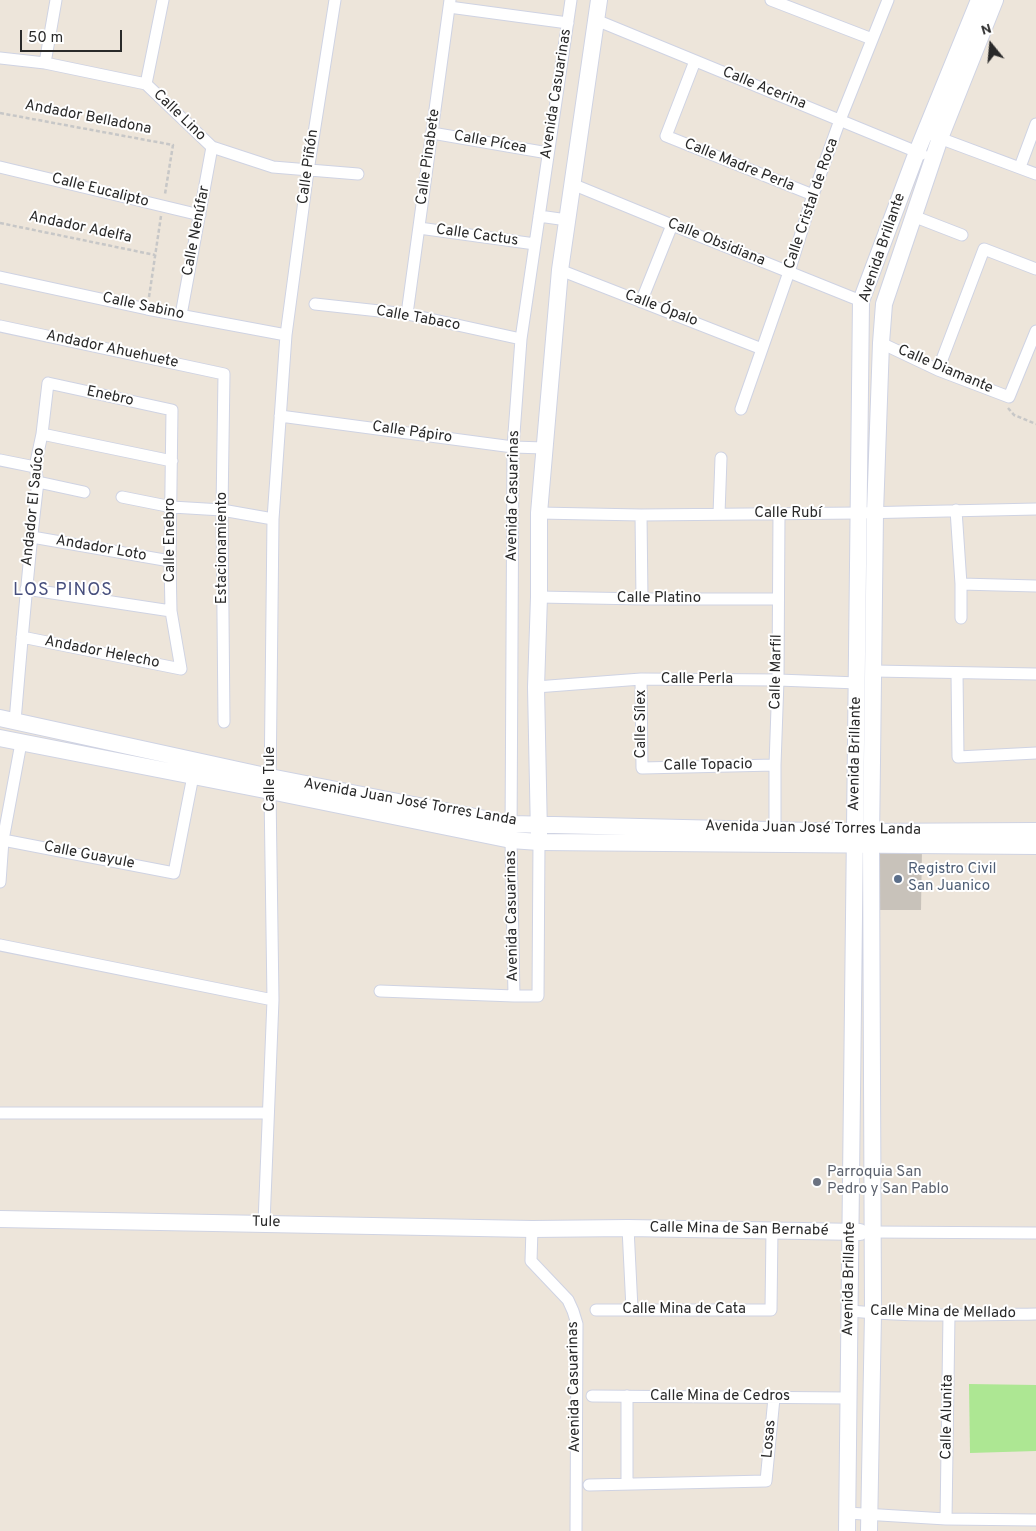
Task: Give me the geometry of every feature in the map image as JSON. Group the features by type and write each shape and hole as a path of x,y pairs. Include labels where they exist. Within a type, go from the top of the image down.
{"main road":[{"name":"Avenida Casuarinas","path":"539,842 536,687 539,513 560,270 599,0"},
{"name":"Avenida Brillante","path":"869,1531 874,1314 871,837 874,670 861,300 917,152 932,135 989,1"},
{"name":"Avenida Brillante","path":"846,1531 858,683 867,513 884,304 933,158 932,135"},
{"name":"Avenida Juan José Torres Landa","path":"8,720 270,784 511,832 539,842 855,838 1036,831"},
{"name":"Avenida Juan José Torres Landa","path":"0,738 192,776 270,784"},
{"name":"Avenida Juan José Torres Landa","path":"511,832 538,824 775,830 855,838"},
{"name":"Avenida Juan José Torres Landa","path":"871,837 1036,846"},
{"name":"Tule","path":"0,1219 532,1229"},
{"name":"Calle Mina de San Bernabé","path":"532,1229 628,1228 873,1232"}],"street":[{"path":"45,63 56,0"},
{"path":"146,84 163,0"},
{"name":"Calle Piñón","path":"286,335 308,171 335,0"},
{"name":"Avenida Casuarinas","path":"539,842 538,996 514,996 511,832 513,447 521,339 571,0"},
{"path":"771,0 872,40"},
{"name":"Calle Cristal de Roca","path":"741,409 789,272 813,195 840,120 888,0"},
{"path":"450,4 568,23"},
{"name":"Calle Pinabete","path":"407,314 450,4"},
{"name":"Calle Acerina","path":"596,20 933,158"},
{"name":"Calle Lino","path":"0,58 45,63 146,84 212,147 273,167 358,174"},
{"name":"Calle Madre Perla","path":"695,61 666,136 813,195"},
{"path":"1020,167 1036,124"},
{"name":"Calle Pícea","path":"432,133 548,154"},
{"path":"932,135 1036,174"},
{"name":"Calle Nenúfar","path":"181,315 212,147"},
{"name":"Calle Eucalipto","path":"0,167 200,215"},
{"name":"Calle Obsidiana","path":"572,184 861,300"},
{"path":"539,216 567,220"},
{"path":"913,216 962,235"},
{"path":"641,302 672,225"},
{"name":"Calle Cactus","path":"419,228 535,244"},
{"path":"938,370 984,248 1036,269"},
{"name":"Calle Ópalo","path":"560,270 762,349"},
{"name":"Calle Sabino","path":"0,277 147,309 286,335"},
{"name":"Calle Tabaco","path":"315,304 407,314 521,339"},
{"name":"Andador Ahuehuete","path":"0,326 224,374"},
{"path":"1009,397 1036,331"},
{"name":"Calle Tule","path":"264,1223 273,1000 270,784 273,518 286,335"},
{"name":"Calle Diamante","path":"881,343 938,370 1009,397"},
{"name":"Estacionamiento","path":"224,374 222,510 224,722"},
{"name":"Enebro","path":"48,383 172,410"},
{"name":"Andador El Saúco","path":"8,720 22,637 38,482 36,467 48,383"},
{"name":"Calle Enebro","path":"172,410 171,611 182,669"},
{"name":"Calle Pápiro","path":"280,416 513,447 544,448"},
{"path":"42,434 172,461"},
{"path":"719,514 721,458"},
{"path":"0,460 36,467"},
{"path":"38,482 84,492"},
{"path":"122,497 172,507 222,510 273,518"},
{"name":"Calle Rubí","path":"539,513 641,515 779,514 1036,508"},
{"path":"956,510 961,584 960,618"},
{"name":"Calle Marfil","path":"775,830 779,514"},
{"path":"641,515 642,599"},
{"name":"Andador Loto","path":"32,537 170,561"},
{"path":"961,584 1036,586"},
{"path":"26,589 171,611"},
{"name":"Calle Platino","path":"539,597 778,599"},
{"name":"Andador Helecho","path":"22,637 182,669"},
{"path":"874,670 1036,674"},
{"path":"957,673 958,757 1036,753"},
{"name":"Calle Perla","path":"536,687 641,680 778,680 858,683"},
{"name":"Calle Sílex","path":"641,680 642,768"},
{"path":"0,882 3,840 21,743"},
{"name":"Calle Topacio","path":"642,768 775,765"},
{"name":"Calle Guayule","path":"3,840 174,873 192,776"},
{"path":"0,945 273,1000"},
{"path":"380,991 514,996"},
{"path":"0,1112 268,1112"},
{"path":"628,1228 632,1309"},
{"name":"Avenida Casuarinas","path":"532,1229 531,1261 568,1300 577,1324 576,1531"},
{"name":"Calle Mina de Cata","path":"596,1310 772,1310 772,1230"},
{"name":"Calle Mina de San Bernabé","path":"873,1232 1036,1233"},
{"name":"Calle Mina de Mellado","path":"850,1311 874,1314 1036,1314"},
{"name":"Calle Alunita","path":"946,1520 950,1315"},
{"name":"Calle Mina de Cedros","path":"592,1396 848,1398"},
{"path":"590,1485 627,1484 627,1396"},
{"name":"Losas","path":"627,1484 766,1481 774,1398"},
{"path":"847,1513 946,1520 1036,1520"}],"path":[{"name":"Andador Belladona","path":"0,113 173,145 163,206"},
{"path":"147,309 163,206"},
{"name":"Andador Adelfa","path":"0,222 155,254"},
{"path":"1009,397 1008,409 1014,415 1036,424"}],"green space":[{"path":"969,1384 1036,1385 1036,1451 970,1453"}],"building":[{"name":"Registro Civil San Juanico","path":"874,848 922,848 921,910 874,910"}],"place":[{"name":"Registro Civil San Juanico","path":"898,879"},
{"name":"Parroquia San Pedro y San Pablo","path":"817,1182"}],"district":[{"name":"LOS PINOS","path":"63,591"}]}
